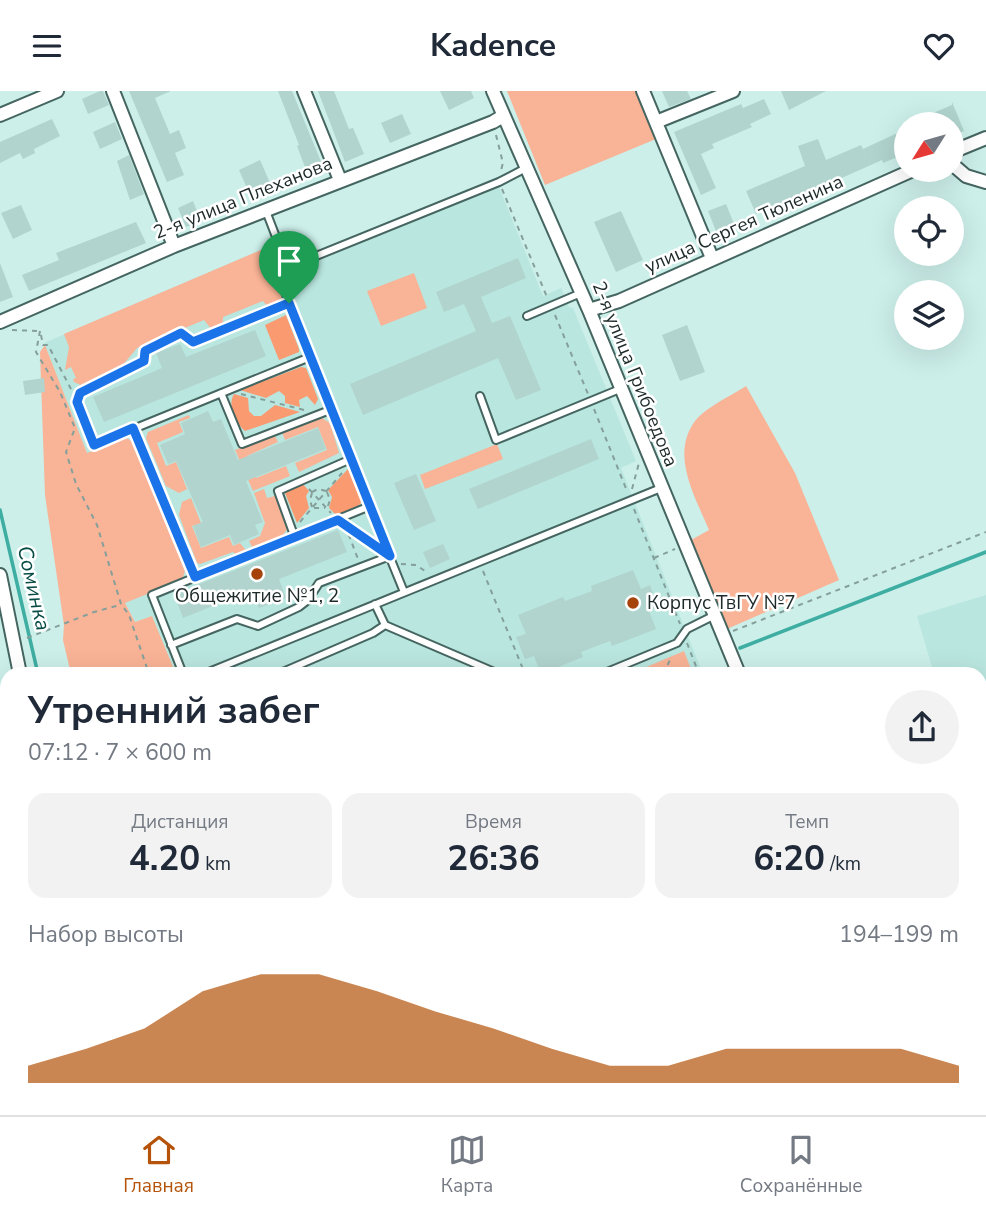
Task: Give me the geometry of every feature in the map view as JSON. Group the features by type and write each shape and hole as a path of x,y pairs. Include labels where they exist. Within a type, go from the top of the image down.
{"street":[{"path":"0,115 57,91"},
{"path":"113,91 174,246"},
{"path":"304,91 340,180"},
{"name":"2-я улица Грибоедова","path":"493,91 498,119 527,167 736,667"},
{"path":"643,91 712,258"},
{"path":"656,122 733,91"},
{"name":"2-я улица Плеханова","path":"5,326 174,246 498,119"},
{"path":"964,147 986,138"},
{"path":"964,175 986,182"},
{"name":"улица Сергея Тюленина","path":"589,310 619,301 894,178"},
{"path":"0,575 17,640 19,667"},
{"path":"0,646 17,640"}],"lane":[{"path":"404,591 370,506 348,460 281,279 284,269 499,182 527,167"},
{"path":"266,209 288,268"},
{"path":"527,316 581,293"},
{"path":"289,303 193,342 181,333 145,351 144,361 80,393 77,402 94,445 310,357"},
{"path":"480,396 496,440 620,390"},
{"path":"221,393 242,444 330,410"},
{"path":"133,428 195,577"},
{"path":"296,537 278,491 348,460"},
{"path":"221,667 661,488"},
{"path":"180,667 152,595 370,506"},
{"path":"172,645 237,619 258,626 299,607 319,583 390,556"},
{"path":"375,604 385,625 483,667"},
{"path":"619,667 677,643 683,632 715,615"},
{"path":"294,667 373,633 385,625"}],"path":[{"path":"498,119 503,163 499,182 592,403 696,667"},
{"path":"5,326 40,331"},
{"path":"40,331 43,345 48,345 77,402"},
{"path":"40,331 36,352 60,392 75,428 66,452 76,484 97,525 121,604 129,615 147,667"},
{"path":"296,537 298,524 346,468 348,460"},
{"path":"632,489 639,462"},
{"path":"318,489 327,492 330,500 326,508 320,510 313,507 310,500 312,492 318,489"},
{"path":"312,492 338,520"},
{"path":"353,519 342,523 361,567"},
{"path":"345,525 378,547 376,538"},
{"path":"723,635 986,532"},
{"path":"653,558 687,545"},
{"path":"479,561 522,667"},
{"path":"393,565 416,565 429,573"},
{"path":"17,640 36,636 121,604"},
{"path":"666,667 677,643"}],"shaded area":[{"path":"507,91 636,91 656,139 545,185"},
{"path":"499,187 543,296 561,288 569,307 573,308 636,461 621,468 700,667 173,667 152,616 135,622 125,602 87,453 44,343 275,244 286,273"},
{"path":"275,244 283,267 277,283 282,299 278,305 268,307 263,301 223,317 223,326 212,330 204,320 137,348 117,372 85,387 74,382 73,379 76,378 71,367 65,370 69,347 64,334"},
{"path":"414,273 427,308 381,326 367,291"},
{"path":"286,315 299,352 279,360 265,325"},
{"path":"45,345 87,453 126,438 132,441 185,571 182,580 125,603 135,622 152,616 173,667 69,667 63,640 64,625 45,495 40,352"},
{"path":"301,367 306,368 318,399 315,405 307,396 299,400 300,407 285,403 285,396 279,391 266,398 240,390"},
{"path":"746,386 795,473 839,580 727,629 691,540 709,530 687,475 685,448 695,421 712,406"},
{"path":"234,394 248,398 249,411 254,416 261,416 275,405 300,412 245,431 233,414 231,403"},
{"path":"189,415 190,418 179,422 183,432 157,443 166,466 176,462 187,489 179,493 166,486 146,438 148,432"},
{"path":"320,417 330,423 339,453 299,472 295,463 327,450 318,427 285,440 282,432"},
{"path":"274,434 278,442 247,456 256,478 286,466 290,476 253,491 235,450"},
{"path":"497,444 503,459 425,489 420,475"},
{"path":"348,469 363,501 354,510 337,516 329,508 332,497 328,490"},
{"path":"302,483 309,491 306,496 309,508 297,523 285,493"},
{"path":"264,489 267,498 275,496 287,529 280,540 254,551 249,541 260,536 265,523 254,493"},
{"path":"191,498 201,523 192,526 201,548 229,537 233,546 240,543 248,553 239,557 233,552 197,563 179,515 182,502"},
{"path":"986,595 986,667 932,667 917,616"},
{"path":"684,651 690,667 646,667"}],"building":[{"path":"103,91 109,105 88,114 82,99"},
{"path":"129,91 171,91 155,98 170,134 179,130 186,148 175,153 184,175 167,182"},
{"path":"278,91 292,91 322,164 306,170"},
{"path":"318,91 334,91 349,129 353,128 364,154 345,162"},
{"path":"440,91 471,91 474,98 449,110"},
{"path":"662,91 687,91 691,99 669,107"},
{"path":"781,91 826,91 789,110"},
{"path":"764,99 771,114 750,124 752,127 712,144 714,148 701,154 716,188 701,195 674,132 741,104 743,108"},
{"path":"952,102 956,112 935,112 952,105"},
{"path":"402,114 411,134 390,143 381,123"},
{"path":"52,119 60,136 34,149 35,153 23,159 20,153 0,163 0,142"},
{"path":"115,122 122,139 100,149 93,132"},
{"path":"894,135 894,158 883,163 882,160 835,181 836,185 815,193 814,189 756,214 746,191 805,166 798,146 818,139 826,160 861,145 863,149"},
{"path":"129,155 144,194 130,200 117,161"},
{"path":"260,160 274,192 253,202 239,170"},
{"path":"193,201 201,221 186,227 178,208"},
{"path":"726,204 734,224 716,231 708,211"},
{"path":"21,205 32,230 13,239 1,213"},
{"path":"621,211 643,260 616,272 594,222"},
{"path":"136,222 146,243 29,291 22,275 59,260 56,253"},
{"path":"518,258 526,278 481,297 492,323 510,316 541,390 516,400 498,358 363,415 350,384 476,331 464,304 444,312 436,292"},
{"path":"0,263 13,297 0,302"},
{"path":"687,325 705,372 680,381 662,335"},
{"path":"255,330 266,356 104,422 93,397 162,368 156,353 180,344 186,357"},
{"path":"44,378 45,392 25,395 23,381"},
{"path":"208,411 213,422 221,419 238,460 318,428 326,449 246,481 263,522 255,525 259,534 234,545 230,535 201,547 193,526 203,522 176,461 168,464 160,445 185,434 181,423"},
{"path":"591,439 599,459 478,509 469,489"},
{"path":"416,474 436,521 414,530 394,483"},
{"name":"Общежитие №1, 2","path":"338,530 347,552 279,579 286,598 259,608 252,590 183,618 174,594"},
{"path":"443,544 450,559 430,568 423,552"},
{"path":"633,570 641,589 650,585 658,607 649,611 656,629 612,646 610,641 581,652 583,657 558,667 538,667 534,656 525,659 516,637 526,634 518,615 563,597 565,601 592,591 591,586"}],"waterway":[{"name":"Соминка","path":"0,510 36,667"},
{"path":"740,648 986,552"}],"place":[{"name":"Общежитие №1, 2","path":"257,574"},
{"name":"Корпус ТвГУ №7","path":"633,603"}],"route":[{"path":"289,303 390,556 338,520 195,577 133,428 94,445 77,402 80,393 144,361 145,351 181,333 193,342 289,303"}]}
